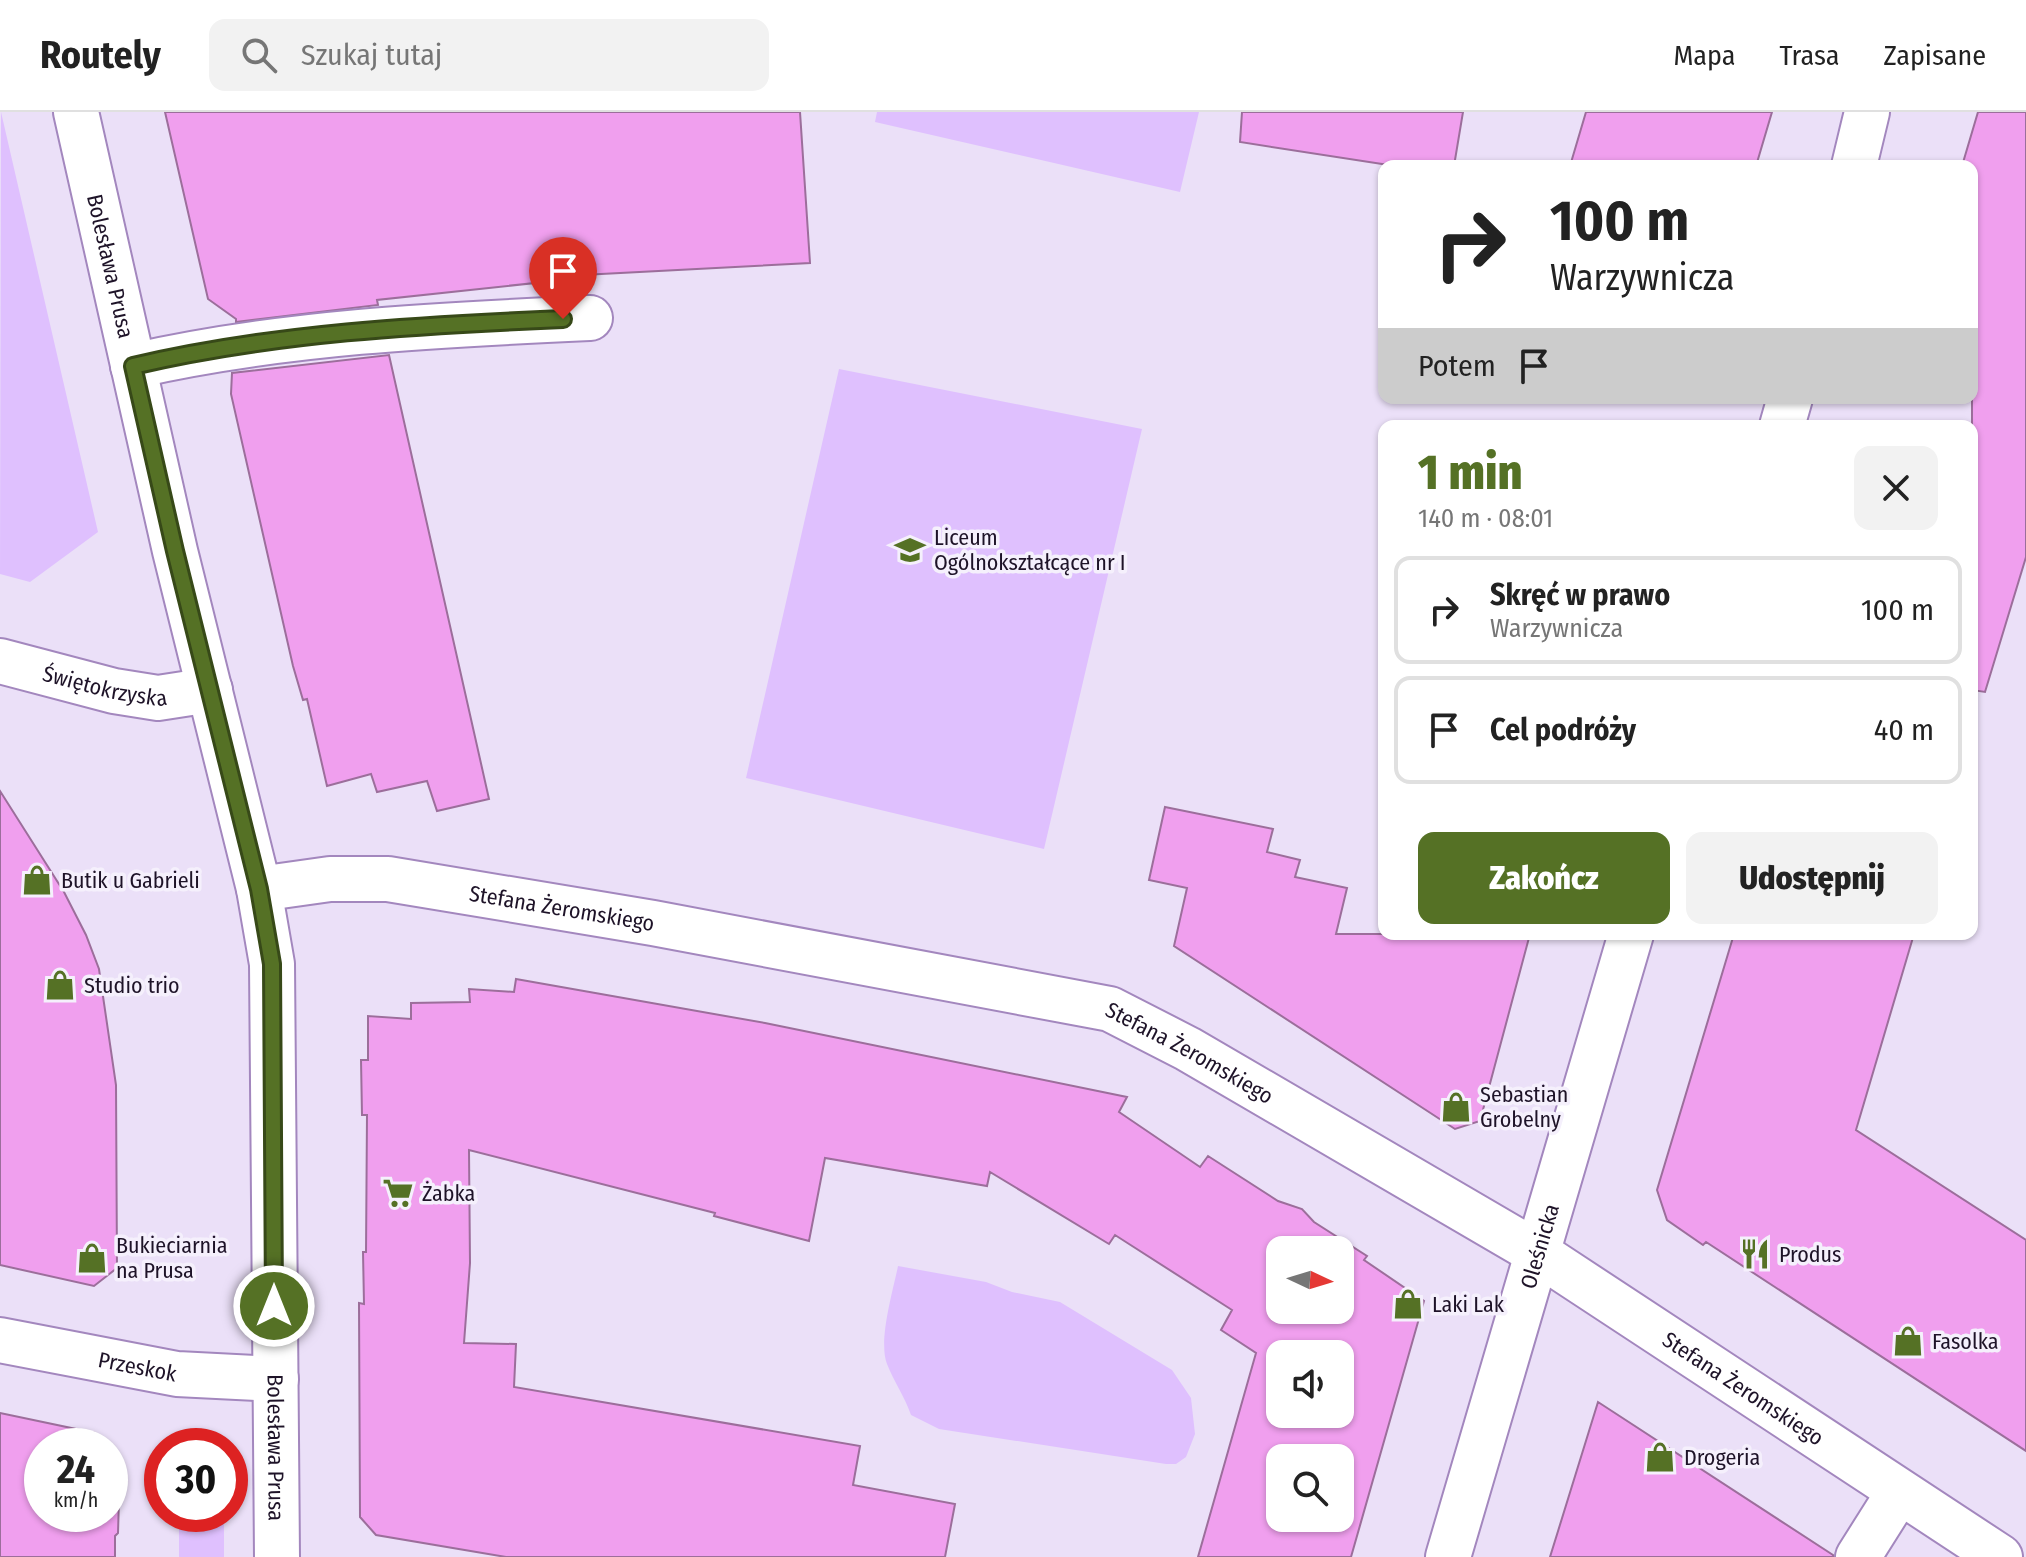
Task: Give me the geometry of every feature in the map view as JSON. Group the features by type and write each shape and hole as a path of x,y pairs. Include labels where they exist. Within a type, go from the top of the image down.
{"street":[{"name":"Bolesława Prusa","path":"76,112 133,366 259,889 272,964 277,1557"},
{"path":"1855,160 1867,112"},
{"path":"133,366 220,347 384,328 590,318"},
{"name":"Świętokrzyska","path":"0,661 114,691 158,698 210,690"},
{"name":"Stefana Żeromskiego","path":"259,889 330,879 388,879 653,923 1110,1009 1188,1049 1536,1252 2000,1557"},
{"name":"Oleśnicka","path":"1448,1557 1629,940"},
{"name":"Przeskok","path":"0,1340 177,1374 276,1379"},
{"path":"1858,1557 1899,1492"}],"shaded area":[{"path":"1,112 98,532 30,582 0,574"},
{"path":"877,112 1199,112 1180,192 875,122"},
{"path":"839,369 1142,429 1044,849 746,778"},
{"path":"898,1266 986,1282 1012,1292 1060,1302 1172,1370 1191,1398 1195,1434 1186,1457 1176,1464 1166,1464 939,1429 911,1415 885,1354 887,1316"},
{"path":"179,1532 224,1532 224,1557 179,1557"}],"building":[{"path":"165,112 800,112 810,263 544,277 544,282 377,300 378,305 236,322 208,299"},
{"path":"1242,112 1463,112 1455,160 1378,160 1378,163 1240,142"},
{"path":"1586,112 1772,112 1758,160 1572,160"},
{"path":"1978,112 2026,112 2026,557 1985,692 1978,691 1978,420 1972,420 1972,404 1978,404 1978,160 1964,160"},
{"path":"389,355 489,799 437,811 427,781 377,792 371,774 327,786 307,699 303,700 293,666 231,394 232,373"},
{"path":"0,791 64,892 99,969 116,1085 117,1268 94,1286 0,1265"},
{"path":"1165,807 1273,829 1267,852 1300,860 1295,877 1347,888 1336,934 1378,934 1378,940 1528,940 1480,1121 1455,1129 1174,946 1187,888 1149,880"},
{"path":"1732,940 1912,940 1856,1130 2026,1240 2026,1451 1706,1242 1703,1245 1667,1220 1657,1190"},
{"path":"516,979 765,1023 1127,1097 1119,1112 1200,1167 1208,1156 1278,1201 1302,1209 1314,1222 1336,1236 1266,1236 1266,1324 1354,1324 1354,1248 1367,1256 1364,1260 1424,1301 1351,1557 1198,1557 1256,1353 1221,1330 1232,1310 1115,1235 1109,1244 990,1172 987,1186 825,1158 809,1241 714,1216 715,1213 469,1150 470,1263 464,1343 516,1344 514,1387 860,1446 853,1485 955,1504 945,1557 506,1557 376,1535 360,1517 359,1303 364,1304 367,1115 362,1115 361,1060 368,1060 368,1016 411,1019 411,1003 470,1002 469,989 514,992"},
{"path":"1598,1402 1833,1555 1833,1557 1550,1557"},
{"path":"0,1413 71,1428 24,1428 24,1532 118,1532 115,1536 115,1557 0,1557"}],"place":[{"name":"Liceum Ogólnokształcące nr I","path":"910,550"},
{"name":"Butik u Gabrieli","path":"37,880"},
{"name":"Studio trio","path":"60,985"},
{"name":"Sebastian Grobelny","path":"1456,1107"},
{"name":"Żabka","path":"398,1193"},
{"name":"Produs","path":"1755,1254"},
{"name":"Bukieciarnia na Prusa","path":"92,1258"},
{"name":"Laki Lak","path":"1408,1304"},
{"name":"Fasolka","path":"1908,1341"},
{"name":"Drogeria","path":"1660,1457"}],"route":[{"path":"274,1306 272,964 259,889 175,551 133,366 220,347 384,328 563,319"}]}
